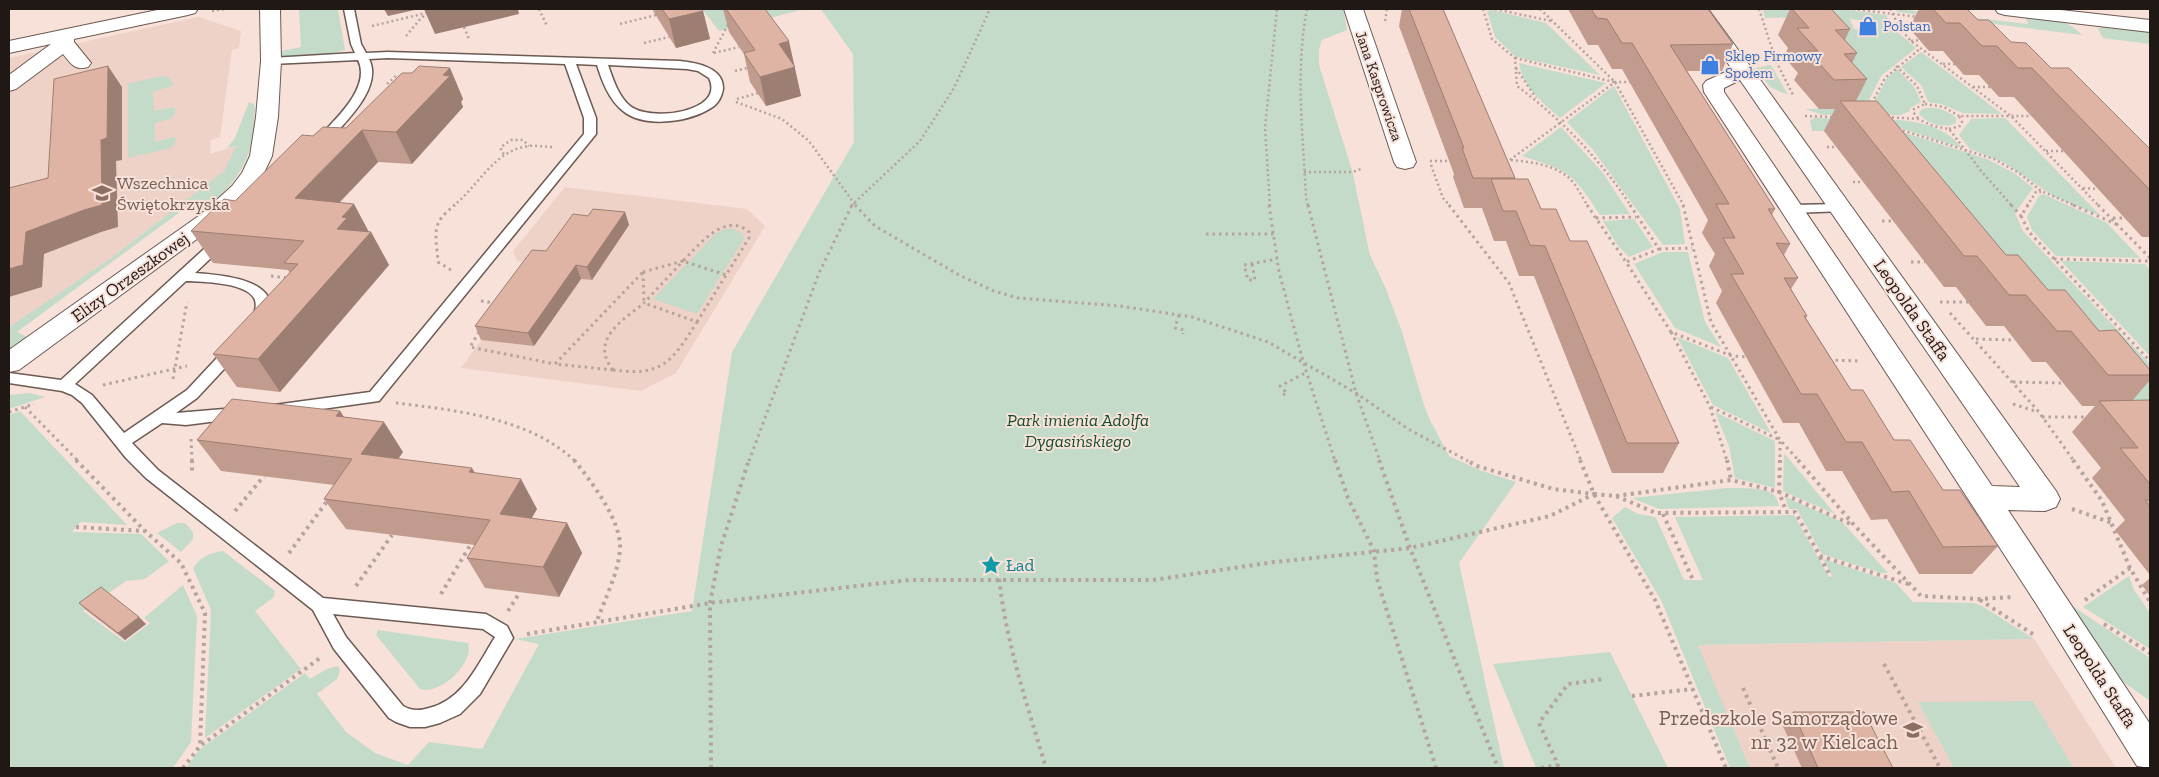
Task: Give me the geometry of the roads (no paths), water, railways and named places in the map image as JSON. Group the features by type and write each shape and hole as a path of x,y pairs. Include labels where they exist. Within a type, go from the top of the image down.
{"street":[{"path":"9,47 64,39 152,12 188,9"},
{"name":"Elizy Orzeszkowej","path":"9,364 208,220 240,190 252,174 261,156 266,129 271,62 270,9"},
{"name":"Jana Kasprowicza","path":"1353,9 1405,162"},
{"name":"Leopolda Staffa","path":"1698,9 1744,70 2045,499 1984,498"},
{"path":"2006,9 2150,26"},
{"path":"64,39 81,63"},
{"path":"9,85 64,39"},
{"name":"Leopolda Staffa","path":"1744,70 1717,81 1713,85 1714,92 1984,498 2150,754"}],"lane":[{"path":"312,150 326,137 354,104 366,83 368,72 364,57 356,44 349,9"},
{"path":"271,62 388,56 673,64 703,69 715,80 717,87 716,97 710,103 690,112 658,118 644,118 627,109 619,100 608,81 601,62"},
{"path":"270,410 374,397 590,134 590,118 569,61"},
{"path":"1792,209 1840,208"},
{"path":"70,389 188,276 233,230"},
{"path":"123,442 183,401 247,335 259,320 263,307 260,294 256,290 243,284 188,276"},
{"path":"9,378 70,389 87,399 152,474 277,570 319,605 340,643 396,712 404,718 427,718 446,712 464,701 504,638 501,631 486,622 319,605"},
{"path":"160,417 194,419 252,412"}],"place":[{"name":"Polstan","path":"1868,26"},
{"name":"Sklep Firmowy Społem","path":"1710,65"},
{"name":"Wszechnica Świętokrzyska","path":"102,193"},
{"name":"Ład","path":"991,565"},
{"name":"Przedszkole Samorządowe nr 32 w Kielcach","path":"1913,730"}],"park label":[{"name":"Park imienia Adolfa Dygasińskiego","path":"1078,430"}]}
